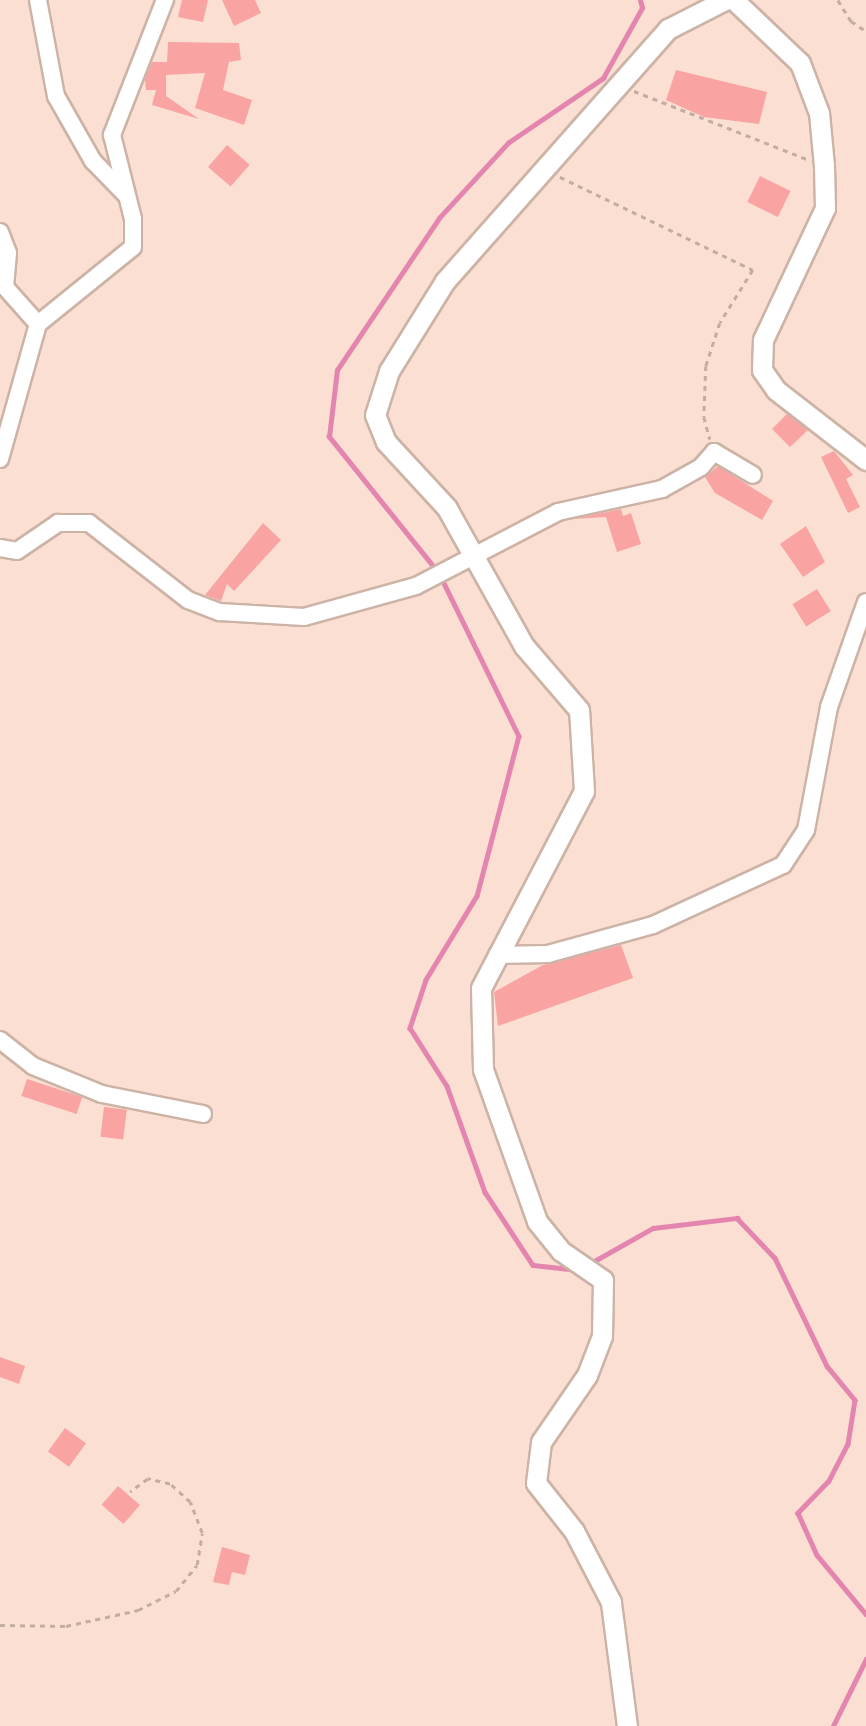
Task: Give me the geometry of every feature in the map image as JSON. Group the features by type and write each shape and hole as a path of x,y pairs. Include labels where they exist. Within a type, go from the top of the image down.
{"street":[{"path":"38,0 56,96 93,161 125,194"},
{"path":"0,459 38,324 128,255 133,219 111,135 165,0"},
{"path":"626,1726 611,1602 574,1531 536,1483 541,1442 587,1375 602,1336 603,1280 561,1251 537,1221 483,1069 481,988 584,791 579,710 524,646 468,556 447,508 386,442 375,415 389,371 445,281 547,170 668,29 724,0"},
{"path":"734,0 800,63 819,113 824,166 825,208 763,340 762,370 776,390 866,460"},
{"path":"0,232 4,252 5,287 38,324"},
{"path":"0,548 17,551 58,523 89,523 162,583 220,612 304,617 416,586 468,556 558,512 662,488 701,467 714,452 753,475"},
{"path":"497,955 548,954 653,925 783,865 806,830 829,707 866,602"},
{"path":"0,1040 33,1066 102,1094 203,1114"}],"path":[{"path":"838,0 851,21 866,31"},
{"path":"618,85 824,166"},
{"path":"547,170 753,270 720,323 706,366 704,417 714,452"},
{"path":"0,1625 66,1626 138,1610 176,1591 197,1565 202,1533 190,1502 170,1484 148,1479 130,1492"}],"building":[{"path":"182,0 208,0 203,22 178,17"},
{"path":"222,0 255,0 261,13 234,26"},
{"path":"168,42 239,43 241,60 229,62 223,90 252,100 244,125 195,108 205,73 166,75 166,96 199,119 152,105 156,90 146,90 145,79 152,62 167,62"},
{"path":"676,70 767,92 759,124 704,117 666,100"},
{"path":"227,145 250,165 231,187 208,167"},
{"path":"760,176 791,191 778,217 747,202"},
{"path":"787,414 808,430 790,447 772,429"},
{"path":"834,451 853,475 846,479 860,507 848,513 821,457"},
{"path":"718,466 773,501 762,520 715,493 705,477"},
{"path":"621,509 623,516 631,513 641,544 617,552 606,517 573,519"},
{"path":"263,523 281,540 234,591 227,584 221,601 205,595"},
{"path":"806,526 825,562 803,577 780,544"},
{"path":"817,589 831,611 806,626 792,604"},
{"path":"621,945 633,978 498,1026 494,992 543,965"},
{"path":"27,1079 82,1097 77,1114 21,1096"},
{"path":"104,1107 127,1110 123,1140 100,1137"},
{"path":"0,1357 25,1366 19,1384 0,1377"},
{"path":"65,1428 86,1443 69,1467 48,1451"},
{"path":"118,1486 140,1505 123,1524 102,1505"},
{"path":"222,1547 250,1555 245,1575 232,1572 229,1585 213,1582"}],"waterway":[{"path":"436,570 329,437 337,370 439,218 509,142 603,78 642,8 640,0"},
{"path":"441,577 519,736 477,896 426,980 410,1028 447,1086 485,1192 533,1265 578,1270"},
{"path":"589,1264 653,1228 737,1218 775,1258 827,1366 855,1400 848,1444 829,1481 798,1513 817,1555 866,1614"},
{"path":"833,1726 866,1659"}]}
